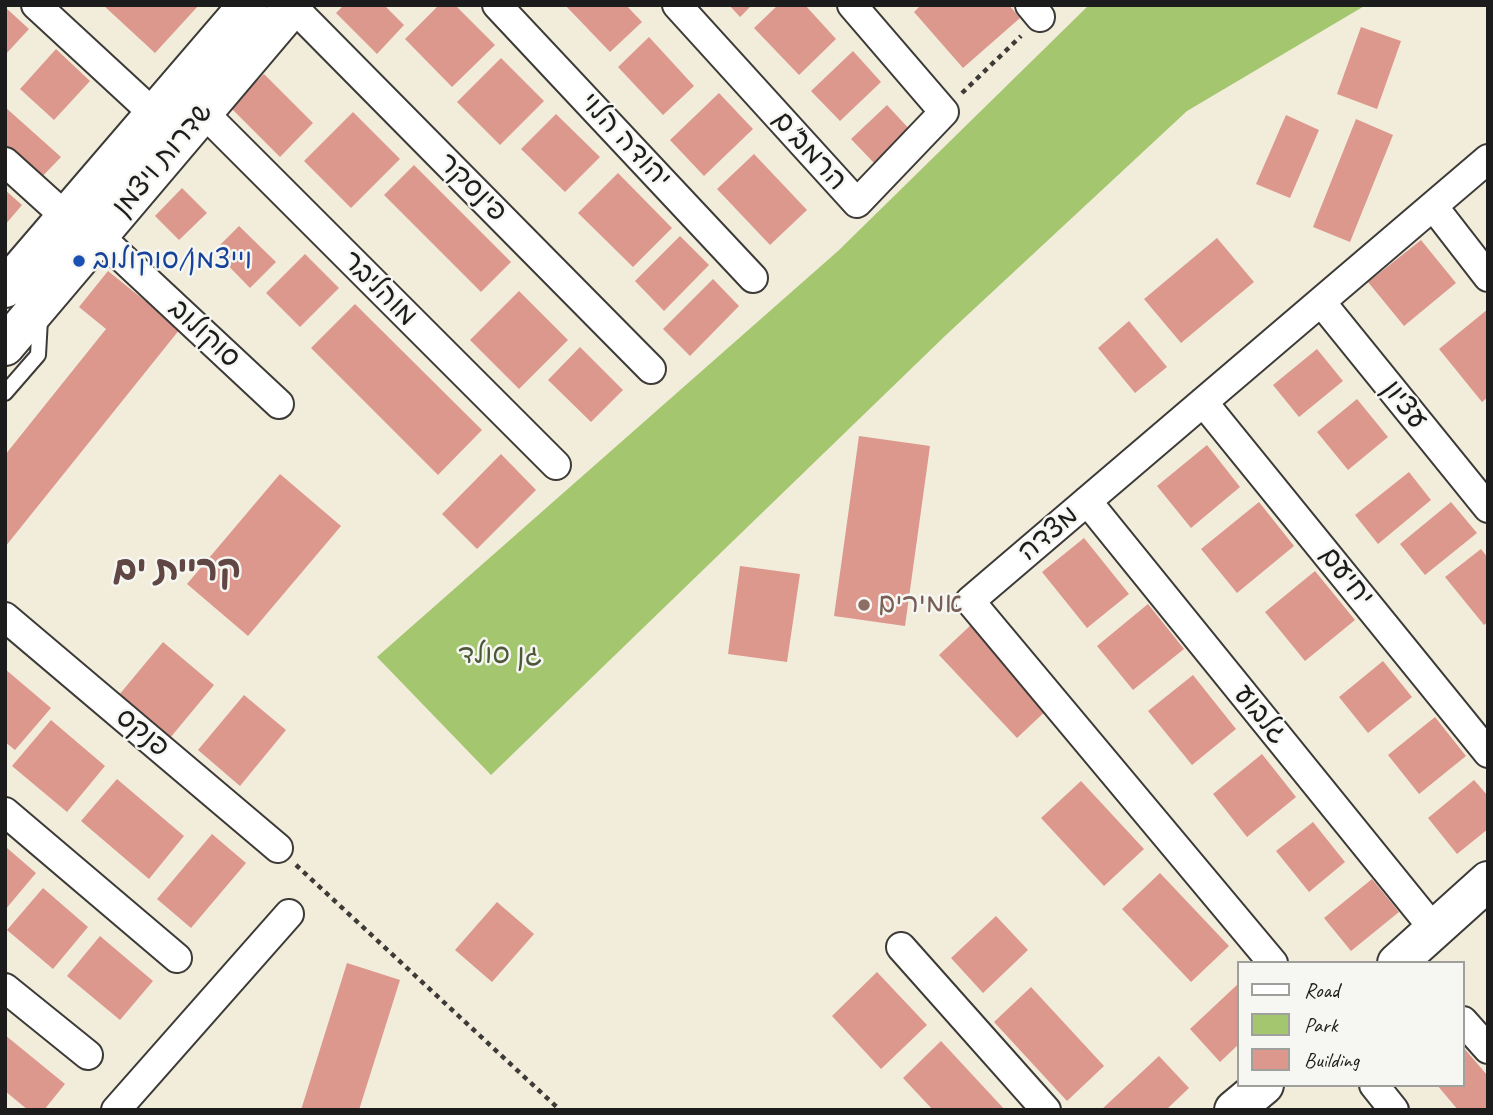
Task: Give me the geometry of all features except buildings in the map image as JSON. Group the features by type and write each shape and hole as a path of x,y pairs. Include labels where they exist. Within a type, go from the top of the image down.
{"street":[{"path":"36,5 154,114"},
{"name":"שדרות ויצמן","path":"5,288 248,5"},
{"name":"יהודה הלוי","path":"497,5 753,278"},
{"name":"הרמב\"ם","path":"677,5 857,203 944,112"},
{"path":"852,5 944,112"},
{"name":"שדרות ויצמן","path":"5,346 294,6"},
{"name":"פינסקר","path":"294,6 651,369"},
{"name":"מוהליבר","path":"203,112 556,465"},
{"name":"מצדה","path":"1271,961 970,601 1488,159"},
{"path":"5,162 66,217"},
{"path":"1433,206 1488,278"},
{"name":"סוקולוב","path":"99,236 279,404"},
{"name":"עציון","path":"1321,302 1488,508"},
{"name":"יחיעם","path":"1203,402 1488,753"},
{"name":"גלבוע","path":"1087,501 1433,928"},
{"name":"פנקס","path":"5,617 278,848"},
{"path":"5,812 177,958"},
{"path":"1405,960 1433,928 1488,881"},
{"path":"116,1110 289,914"},
{"path":"901,947 1046,1110"},
{"path":"5,988 88,1055"},
{"path":"1465,1023 1488,1049"},
{"path":"1234,1110 1262,1087"},
{"path":"1376,1087 1394,1110"}],"lane":[{"path":"5,393 38,355 40,304"}],"path":[{"path":"944,112 1035,11"},
{"path":"278,848 560,1110"}],"green space":[{"name":"גן סולד","path":"1089,5 1366,5 1187,111 946,335 491,775 377,657 838,251"}],"place":[{"name":"וייצמן/סוקולוב","path":"79,261"},
{"name":"אמירים","path":"864,605"}],"district":[{"name":"קריית ים","path":"177,571"}]}
